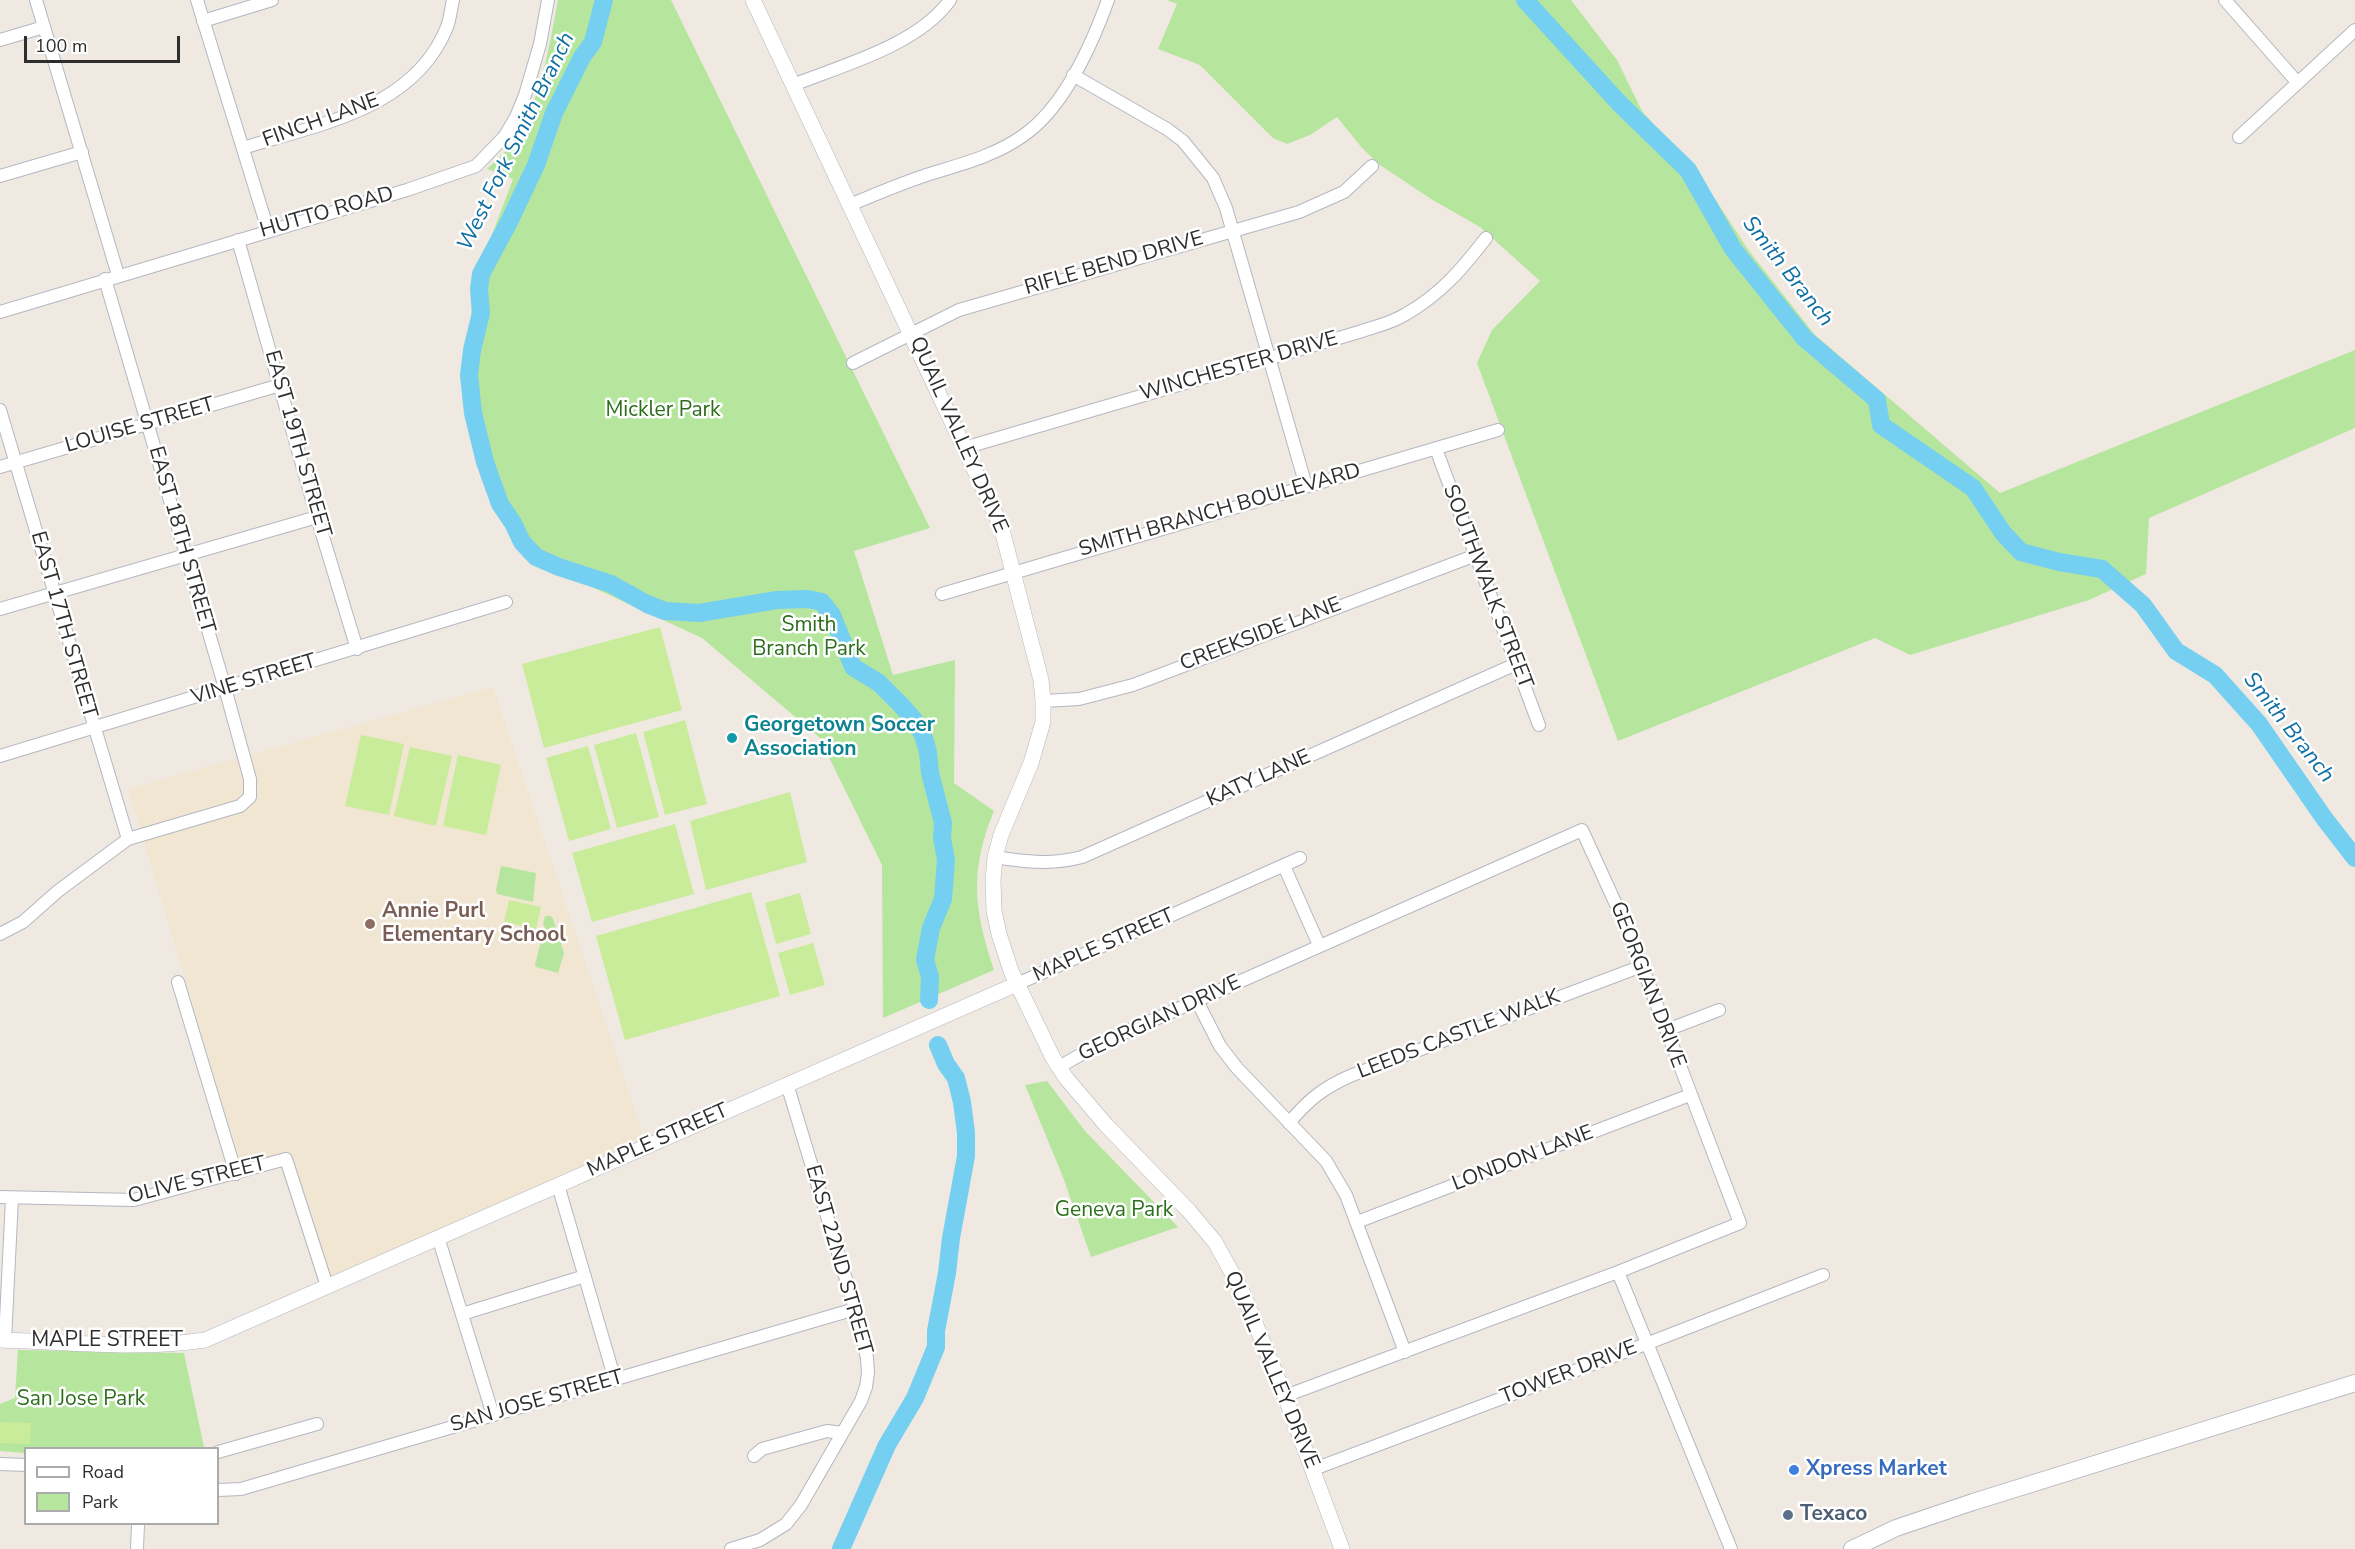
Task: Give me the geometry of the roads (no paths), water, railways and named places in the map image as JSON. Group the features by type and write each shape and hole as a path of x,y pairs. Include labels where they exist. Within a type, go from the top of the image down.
{"main road":[{"path":"1852,1549 1896,1528 1973,1502 2355,1383"}],"street":[{"path":"36,0 118,275"},
{"path":"197,0 268,230"},
{"path":"203,21 272,0"},
{"name":"FINCH LANE","path":"243,148 375,105 394,93 412,78 438,45 448,26 453,0"},
{"name":"HUTTO ROAD","path":"0,312 407,190 476,166 504,137 516,117 540,44 548,0"},
{"name":"QUAIL VALLEY DRIVE","path":"753,0 1001,526 1014,571 1041,680 1043,701 1042,722 1031,763 1004,828 995,857 994,911 999,934 1017,984 1059,1067 1074,1090 1189,1211 1215,1242 1242,1292 1314,1469 1342,1549"},
{"path":"793,85 914,34 950,0"},
{"path":"850,205 935,172 972,162 1025,135 1056,102 1073,75 1099,26 1108,0"},
{"path":"2225,0 2297,82"},
{"path":"0,40 44,27"},
{"path":"2239,137 2355,30"},
{"path":"1073,75 1167,129 1183,141 1213,178 1222,194 1306,486"},
{"path":"0,176 82,152"},
{"name":"RIFLE BEND DRIVE","path":"853,363 959,310 1299,212 1344,192 1372,166"},
{"name":"WINCHESTER DRIVE","path":"964,448 1359,332 1405,315 1444,287 1459,273 1486,238"},
{"name":"EAST 19TH STREET","path":"238,240 357,649"},
{"name":"EAST 18TH STREET","path":"105,279 250,779 250,797 240,806 128,839"},
{"name":"LOUISE STREET","path":"0,467 280,385"},
{"name":"EAST 17TH STREET","path":"0,410 128,839"},
{"name":"SMITH BRANCH BOULEVARD","path":"942,594 1498,430"},
{"name":"SOUTHWALK STREET","path":"1436,449 1539,725"},
{"path":"0,609 317,517"},
{"name":"CREEKSIDE LANE","path":"1043,701 1079,699 1132,685 1476,555"},
{"name":"VINE STREET","path":"0,756 506,602"},
{"name":"KATY LANE","path":"995,857 1043,864 1062,863 1082,857 1516,664"},
{"name":"GEORGIAN DRIVE","path":"1059,1067 1101,1043 1582,830 1642,966 1740,1223 1618,1272 1285,1396"},
{"path":"0,934 23,922 58,891 128,839"},
{"name":"MAPLE STREET","path":"2,1340 177,1344 205,1340 1300,858"},
{"path":"1284,866 1319,945"},
{"name":"LEEDS CASTLE WALK","path":"1289,1123 1308,1101 1328,1086 1350,1076 1642,966"},
{"path":"178,982 236,1174"},
{"path":"1197,1001 1220,1046 1237,1068 1326,1161 1346,1195 1405,1352"},
{"path":"1667,1030 1719,1010"},
{"name":"EAST 22ND STREET","path":"731,1549 760,1540 786,1524 801,1505 861,1401 866,1387 867,1358 855,1309 787,1084"},
{"name":"LONDON LANE","path":"1357,1222 1690,1095"},
{"name":"OLIVE STREET","path":"6,1198 134,1200 286,1159 327,1286"},
{"path":"558,1185 615,1380"},
{"path":"2,1340 6,1198"},
{"path":"438,1237 493,1415"},
{"path":"1618,1272 1731,1549"},
{"name":"TOWER DRIVE","path":"1314,1469 1823,1275"},
{"path":"462,1314 585,1276"},
{"name":"SAN JOSE STREET","path":"219,1490 241,1489 855,1309"},
{"path":"219,1452 317,1424"},
{"path":"754,1456 762,1449 827,1431 842,1433"},
{"path":"0,1464 24,1465"},
{"path":"137,1549 138,1525"}],"waterway":[{"name":"West Fork Smith Branch","path":"604,0 593,42 582,57 554,113 536,165 481,274 479,289 481,313 472,350 469,375 473,413 485,462 500,504 522,542 536,557 611,584 647,604 665,611 699,613 777,600 808,599 822,602 832,615 853,667 879,683 901,705 923,735 928,752 930,773 943,823 942,838 946,860 943,899 931,928 925,960 930,977 929,1000"},
{"name":"Smith Branch","path":"1525,0 1619,103 1688,170 1733,249 1804,338 1877,400 1881,425 1973,488 2003,533 2021,552 2059,562 2102,569 2143,605 2176,651 2215,675 2259,724 2324,818 2355,858"},
{"name":"West Fork Smith Branch","path":"841,1549 887,1445 915,1398 936,1347 936,1331 966,1156 966,1133 956,1078 946,1064 938,1045"}],"place":[{"name":"Georgetown Soccer Association","path":"732,738"},
{"name":"Annie Purl Elementary School","path":"370,924"},
{"name":"Xpress Market","path":"1794,1470"},
{"name":"Texaco","path":"1788,1515"}],"park label":[{"name":"Mickler Park","path":"663,411"},
{"name":"Smith Branch Park","path":"809,638"},
{"name":"Geneva Park","path":"1114,1211"},
{"name":"San Jose Park","path":"81,1400"}]}
